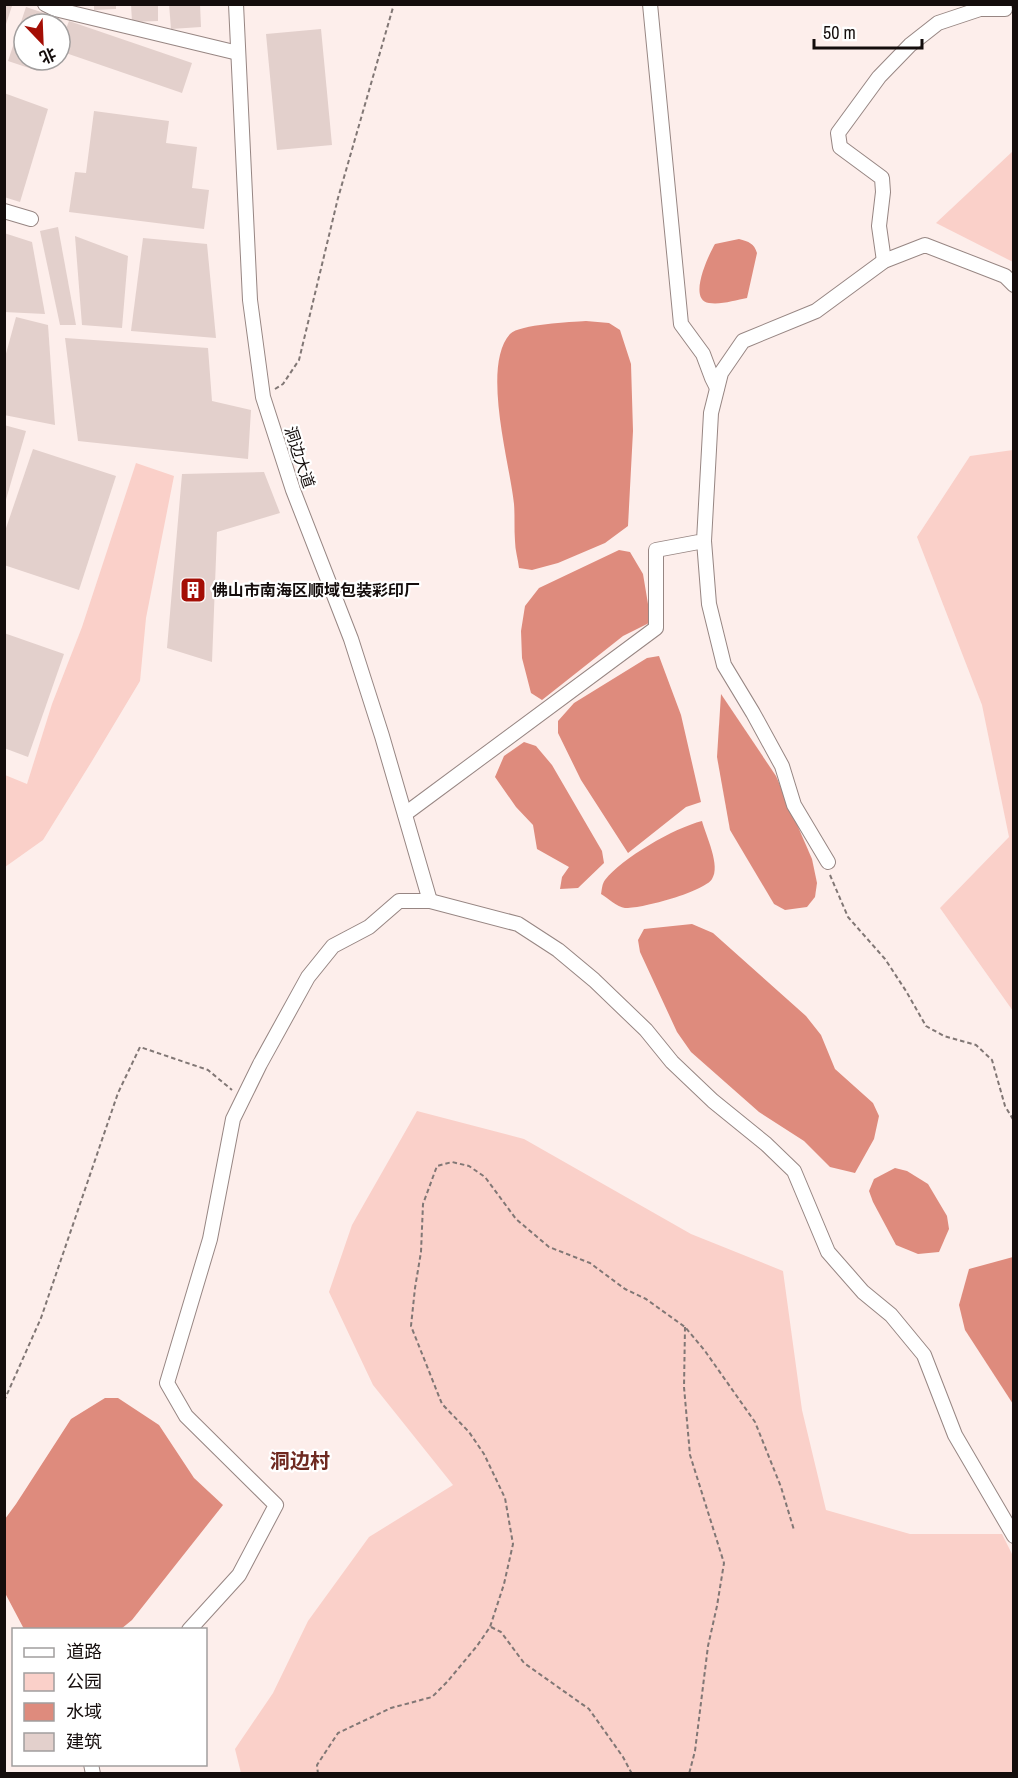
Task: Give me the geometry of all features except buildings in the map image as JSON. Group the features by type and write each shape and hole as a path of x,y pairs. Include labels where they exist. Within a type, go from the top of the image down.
{"street":[{"path":"45,4 55,9 238,53"},
{"name":"洞边大道","path":"236,4 250,300 263,397 293,490 351,639 430,901"},
{"path":"650,4 681,324 703,354 717,388"},
{"path":"884,261 879,226 883,192 882,178 840,147 838,133 879,77 910,45 938,23 980,9 1005,9"},
{"path":"4,211 31,219"},
{"path":"828,862 794,805 782,766 724,665 709,604 704,541 711,413 720,373 743,341 816,311 884,261 925,245 1005,276 1014,285"},
{"path":"405,814 656,628 656,550 704,541"},
{"path":"190,1628 238,1575 276,1505 186,1416 167,1383 210,1239 233,1119 260,1064 308,977 333,946 369,927 399,901 430,901 518,924 558,950 594,980 646,1030 672,1062 713,1101 766,1144 794,1171 828,1252 862,1292 891,1315 924,1355 955,1435 1014,1536"}],"path":[{"path":"263,397 283,384 299,360 338,198 394,4"},
{"path":"828,862 830,874 848,917 885,959 926,1026 944,1036 976,1045 992,1060 1005,1106 1014,1121"},
{"path":"4,1401 41,1318 118,1093 140,1047 208,1070 234,1092 244,1096"},
{"path":"318,1773 317,1765 338,1733 391,1708 432,1697 447,1682 490,1627 504,1584 513,1544 505,1498 470,1432 442,1404 411,1326 421,1252 423,1204 437,1166 452,1162 469,1166 485,1177 516,1219 549,1247 590,1263 625,1289 646,1299 685,1327 755,1422 781,1487 794,1530"},
{"path":"685,1327 684,1387 690,1455 724,1563 708,1646 695,1751 688,1773"},
{"path":"490,1627 501,1632 524,1663 589,1709 632,1773"}],"green space":[{"path":"1013,151 1013,262 936,223"},
{"path":"1014,450 1013,1011 940,908 1009,837 982,705 917,537 970,456"},
{"path":"136,463 174,476 146,618 140,681 43,840 5,867 5,775 27,784 52,704 82,627"},
{"path":"417,1111 524,1139 691,1234 783,1271 802,1410 826,1510 910,1534 1002,1534 1013,1556 1013,1773 241,1773 235,1749 273,1693 308,1621 369,1537 453,1485 373,1385 329,1292 352,1225"}],"water":[{"path":"739,239 751,243 757,253 747,298 718,303 703,300 700,294 702,276 715,244"},
{"path":"586,321 609,323 620,330 631,364 633,431 628,526 605,543 558,563 532,570 519,568 515,544 514,504 497,391 502,349 510,334 524,328"},
{"path":"619,550 630,552 643,574 651,622 623,636 542,700 531,693 522,658 521,631 525,606 539,588"},
{"path":"659,656 681,715 701,802 686,807 628,853 581,780 558,733 558,721 574,703 647,658"},
{"path":"721,694 776,776 812,859 817,883 815,897 807,907 785,910 774,904 730,830 717,757"},
{"path":"524,742 536,746 552,765 602,851 604,863 578,888 560,889 562,877 569,867 537,849 533,825 516,807 495,777 504,756"},
{"path":"702,821 715,867 712,879 707,884 671,899 633,908 619,906 601,894 605,880 623,862 677,830"},
{"path":"692,924 713,933 806,1016 821,1035 835,1069 873,1103 879,1116 874,1139 855,1173 830,1167 804,1141 759,1112 691,1052 677,1032 640,952 638,940 644,929"},
{"path":"895,1168 907,1171 928,1184 947,1216 949,1229 939,1252 918,1254 896,1245 873,1202 869,1191 874,1179"},
{"path":"1014,1257 1013,1404 965,1330 959,1305 969,1269"},
{"path":"105,1398 118,1398 159,1425 194,1478 223,1505 132,1620 122,1628 23,1628 5,1593 5,1519 71,1419"}],"place":[{"name":"佛山市南海区顺域包装彩印厂","path":"193,590"}],"district":[{"name":"洞边村","path":"300,1461"}]}
